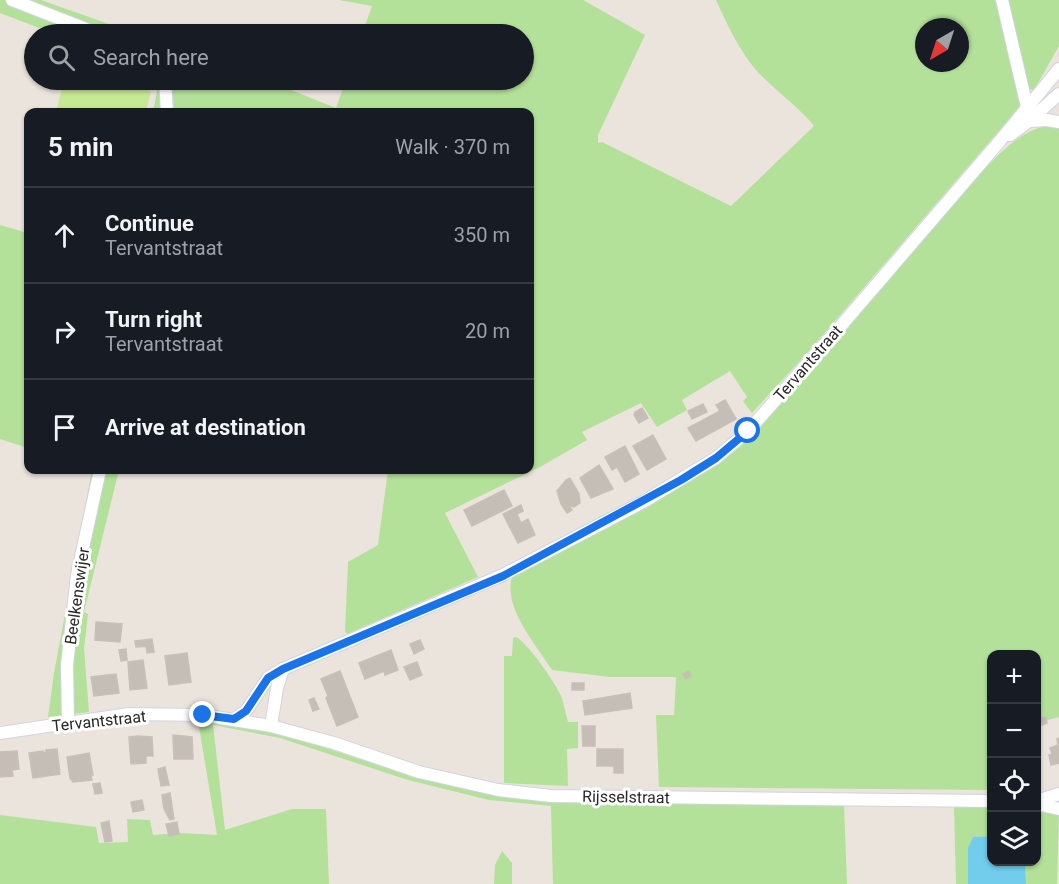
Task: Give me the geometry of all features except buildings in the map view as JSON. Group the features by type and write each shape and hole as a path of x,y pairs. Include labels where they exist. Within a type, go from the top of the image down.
{"street":[{"path":"12,0 73,24"},
{"path":"1002,0 1027,106"},
{"name":"Tervantstraat","path":"234,719 246,711 268,678 283,669 503,576 643,502 716,458 748,431 999,142 1059,69"},
{"path":"166,90 167,108"},
{"name":"Tervantstraat","path":"999,142 1029,122 1059,94"},
{"path":"1029,122 1047,120 1059,122"},
{"name":"Beelkenswijer","path":"68,723 67,665 77,575 99,474"},
{"path":"271,726 276,688 283,669"},
{"name":"Tervantstraat","path":"0,733 129,714 203,715 271,726"},
{"name":"Rijsselstraat","path":"271,726 333,743 419,772 498,789 551,796 987,801"},
{"path":"1041,800 1059,794"},
{"path":"1041,804 1059,809"}],"green space":[{"path":"0,0 41,0 109,24 29,24 0,13"},
{"path":"339,0 583,0 645,35 598,135 598,143 602,142 731,206 814,126 756,70 744,54 716,0 1059,0 1059,46 1034,90 1029,89 1022,104 810,350 752,413 743,401 747,397 730,371 682,400 687,410 657,427 641,403 582,432 587,440 534,470 534,108 336,108 342,90 534,90 534,24 366,24 372,6"},
{"path":"62,90 151,91 147,108 57,108"},
{"path":"157,90 291,90 336,108 154,108"},
{"path":"1052,125 1059,127 1059,717 1041,722 1041,650 987,650 987,790 659,787 656,715 674,715 676,677 610,677 552,670 516,613 510,589 512,577 717,465 740,447 984,169 1023,135"},
{"path":"0,225 24,232 24,447 0,439"},
{"path":"91,474 118,474 84,612 88,614 84,649 89,712 48,717 54,673"},
{"path":"387,474 526,474 445,513 478,577 347,634 345,631 348,562 378,545"},
{"path":"516,637 535,656 554,684 562,698 568,722 578,722 578,748 567,749 568,786 504,783 504,656 512,656 513,638"},
{"path":"198,721 217,721 280,733 411,776 491,793 844,805 847,884 553,884 551,806 489,800 408,780 280,738 213,725 225,830 292,809 326,809 329,884 0,884 0,815 96,827 99,843 128,842 127,819 150,820 153,835 180,833 217,835"},
{"path":"954,806 987,806 987,836 973,837 969,848 968,884 956,884"},
{"path":"1041,809 1059,812 1057,884 1026,884 1025,866 1041,866"},
{"path":"502,851 512,863 512,884 494,884 495,865"}],"water":[{"path":"987,836 987,866 1025,866 1026,884 968,884 968,848 973,837"}],"route":[{"path":"203,715 234,719 246,711 268,678 283,669 503,576 681,480 716,458 748,431"}]}
